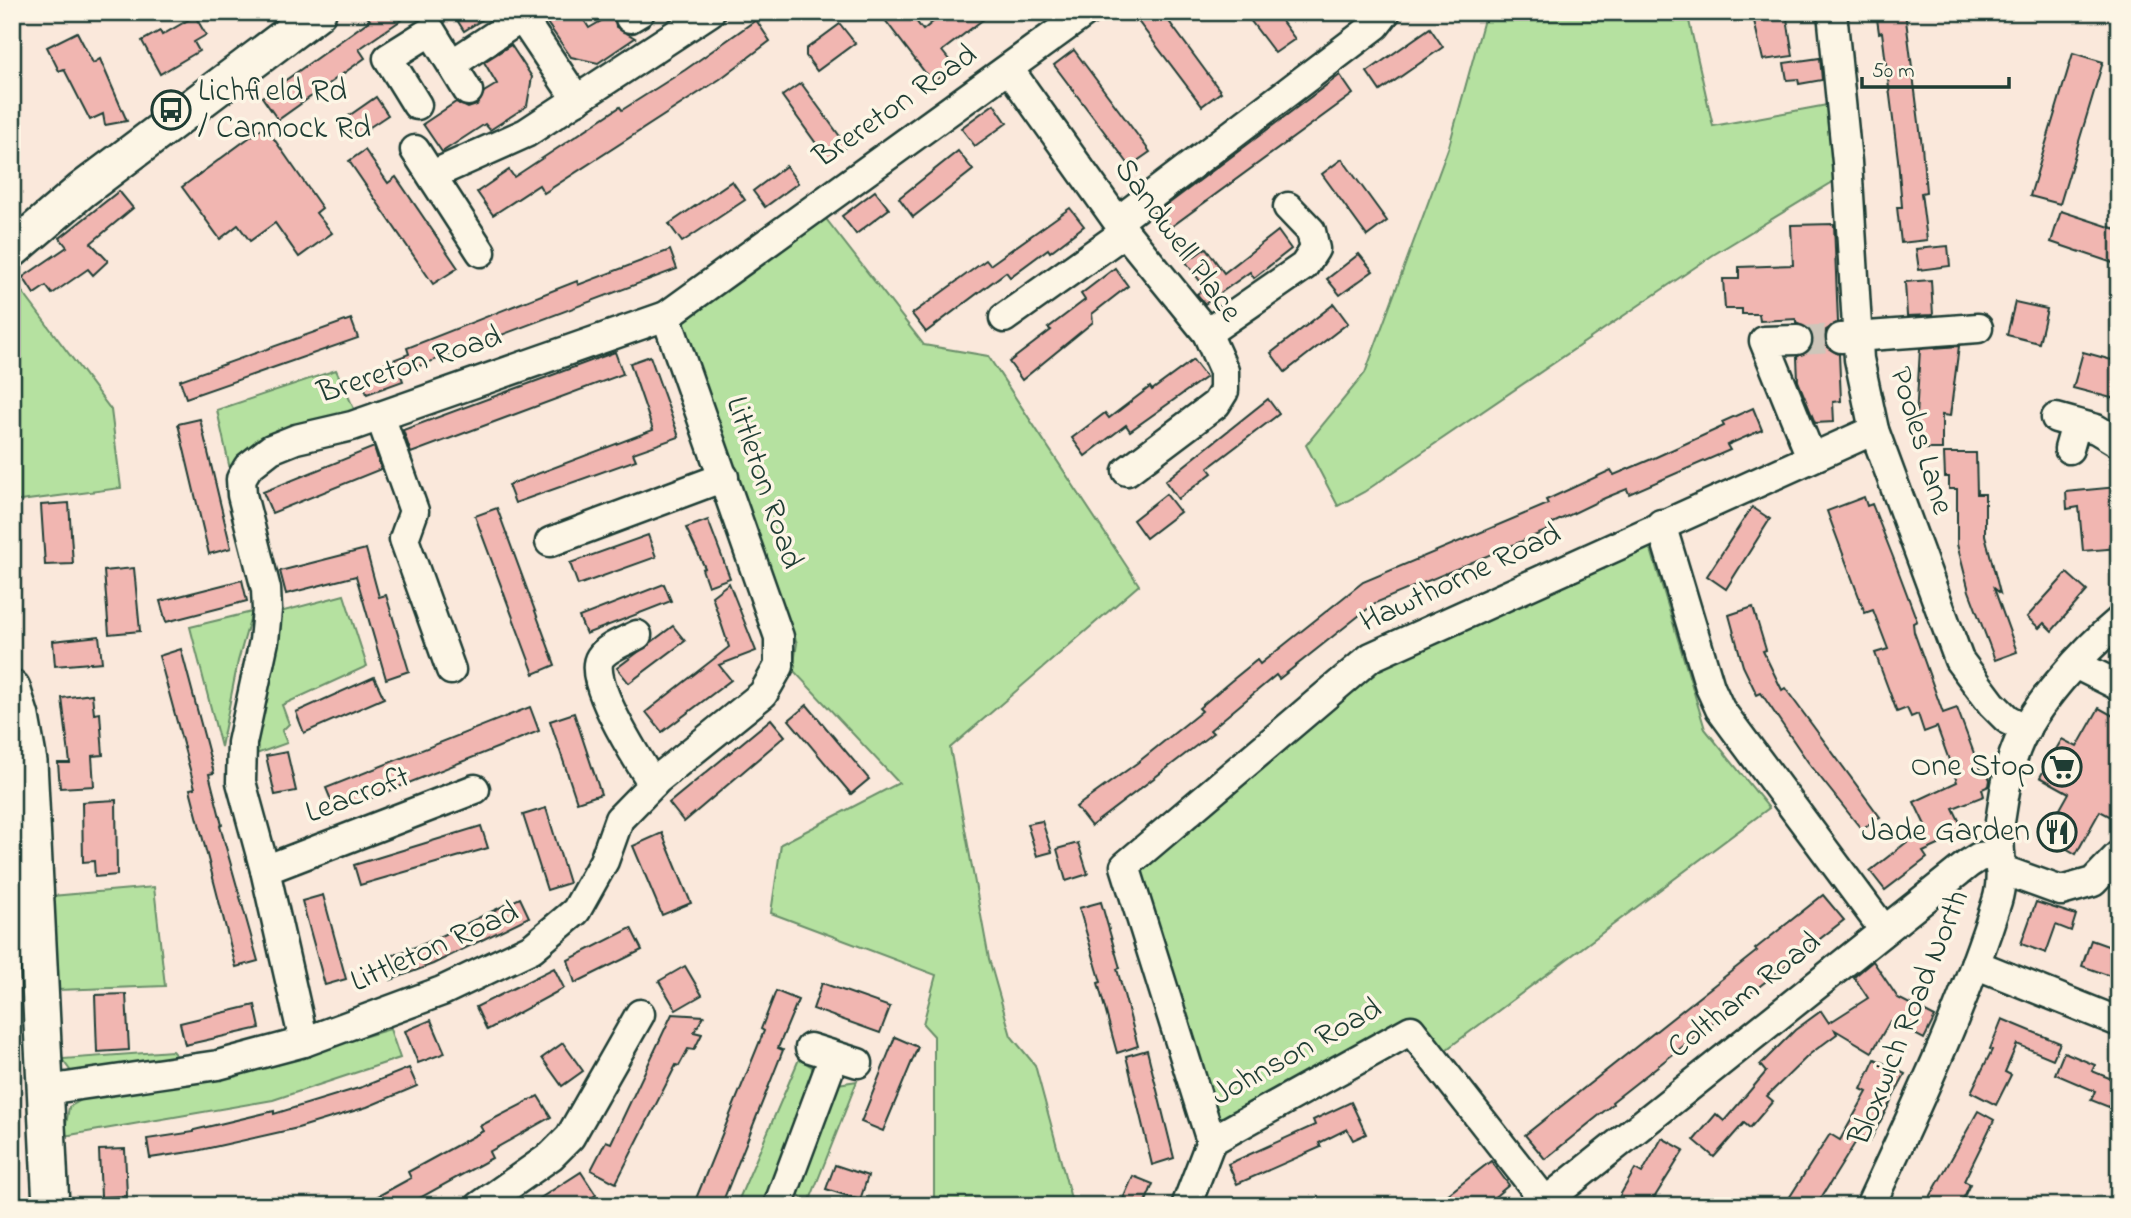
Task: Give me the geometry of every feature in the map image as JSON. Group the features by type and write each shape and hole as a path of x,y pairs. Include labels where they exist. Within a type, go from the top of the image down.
{"main road":[{"path":"12,250 82,190 318,12"},
{"path":"12,220 82,190"},
{"path":"15,708 29,762 51,1206"}],"street":[{"path":"432,175 526,133 710,12"},
{"name":"Brereton Road","path":"304,1042 265,870 241,782 242,744 264,641 267,610 266,589 241,479 257,457 271,449 380,416 666,316 1086,12"},
{"path":"1004,318 1376,25 1386,12"},
{"name":"Pooles Lane","path":"1832,12 1847,162 1848,337 1859,359 1874,430 1959,660 1992,704 2007,719 2026,729"},
{"path":"452,64 523,14 578,100"},
{"path":"417,105 388,58 431,31 468,91"},
{"name":"Sandwell Place","path":"1009,69 1121,227 1207,333 1224,371 1224,391 1216,404 1127,471"},
{"path":"415,150 481,252"},
{"path":"1207,333 1304,266 1315,249 1311,231 1288,207"},
{"name":"Littleton Road","path":"46,1090 219,1065 304,1042 442,991 532,948 576,911 604,861 619,819 653,785 763,694 779,666 779,637 666,316"},
{"path":"1848,337 1978,328"},
{"path":"1797,340 1764,341 1811,457"},
{"path":"380,416 414,511 404,539 451,670"},
{"path":"2067,430 2096,429 2119,443"},
{"name":"Hawthorne Road","path":"1125,866 1371,657 1874,430"},
{"path":"550,542 724,477"},
{"path":"1661,524 1710,687 1720,709 1884,930"},
{"name":"Bloxwich Road North","path":"1870,1206 1942,1048 1998,898 2000,825 2008,772 2026,729 2077,665 2119,621"},
{"path":"637,635 605,652 598,660 597,669 617,723 653,785"},
{"path":"2077,665 2119,686"},
{"name":"Leacroft","path":"265,870 475,789"},
{"path":"2000,862 2061,891 2093,882 2119,855"},
{"name":"Coltham Road","path":"1543,1203 1968,864 1979,857 2000,862"},
{"name":"Johnson Road","path":"1125,866 1211,1141 1186,1206"},
{"path":"1975,964 2119,1022"},
{"path":"480,1206 551,1156 570,1138 586,1113 625,1023"},
{"name":"Johnson Road","path":"1211,1141 1411,1030 1543,1203"},
{"path":"778,1206 834,1056"}],"shaded area":[{"path":"12,765 21,912 12,913"}],"green space":[{"path":"1486,12 1687,12 1713,126 1827,105 1836,180 1713,255 1364,492 1338,506 1306,445 1365,373 1449,146"},
{"path":"823,215 924,345 988,356 1139,585 950,748 989,959 1011,1036 1035,1065 1073,1206 934,1206 934,1036 923,1024 936,975 771,913 781,844 899,783 793,670 797,643 677,323"},
{"path":"12,278 111,410 121,488 12,502"},
{"path":"336,370 356,413 257,439 231,474 217,410"},
{"path":"1649,543 1705,729 1769,808 1443,1052 1404,1027 1219,1127 1138,875 1375,666"},
{"path":"344,595 367,666 282,705 289,724 282,731 287,743 256,754 256,722 274,669 280,612"},
{"path":"252,612 238,661 221,747 190,627"},
{"path":"154,887 165,986 58,990 52,896"},
{"path":"390,1029 400,1058 273,1100 64,1136 69,1107 87,1097 251,1070"},
{"path":"172,1051 180,1060 72,1073 62,1059"},
{"path":"799,1059 812,1067 813,1086 765,1206 736,1206"},
{"path":"857,1081 808,1205 799,1195 795,1183 838,1084"}],"building":[{"path":"363,12 413,12 359,49 365,58 278,120 262,97 370,20"},
{"path":"452,12 494,12 464,31"},
{"path":"554,12 579,12 589,28 615,13 616,27 635,38 598,63 571,57 545,20"},
{"path":"879,12 909,12 923,30 945,12 993,12 942,51 954,66 933,83"},
{"path":"1131,12 1162,12 1221,92 1202,106"},
{"path":"1244,12 1275,12 1295,39 1275,53"},
{"path":"1752,12 1786,12 1793,56 1763,60"},
{"path":"1876,12 1905,12 1922,146 1926,192 1921,193 1927,240 1901,243 1897,207 1902,207 1898,159 1882,32 1879,33"},
{"path":"195,16 206,35 194,42 199,51 160,74 142,41 160,31 162,35"},
{"path":"756,20 770,41 720,79 544,193 539,185 493,215 477,192 509,170 514,177 620,107 622,110 685,70"},
{"path":"840,24 855,43 817,71 806,56 806,49"},
{"path":"1430,28 1443,47 1380,91 1367,72"},
{"path":"77,32 93,63 100,59 127,121 105,125 103,114 90,120 64,69 59,71 47,47"},
{"path":"511,45 532,77 527,106 490,130 485,124 442,152 423,124 456,102 468,108 477,105 484,92 497,84 484,62"},
{"path":"1074,50 1150,152 1130,166 1054,65"},
{"path":"2073,53 2103,62 2060,204 2030,196"},
{"path":"1820,58 1822,80 1799,84 1798,79 1787,80 1784,63"},
{"path":"1340,75 1353,94 1171,227 1159,211"},
{"path":"801,83 847,146 828,160 782,96"},
{"path":"376,97 388,115 355,137 343,120"},
{"path":"994,104 1007,123 975,146 961,128"},
{"path":"265,126 322,208 316,213 332,233 299,257 275,223 250,241 238,225 220,239 182,187"},
{"path":"365,150 388,183 396,177 458,268 433,284 349,161"},
{"path":"958,151 973,170 913,217 899,198"},
{"path":"1342,159 1387,221 1367,236 1322,174"},
{"path":"786,166 798,183 765,207 753,191"},
{"path":"732,181 745,200 682,242 669,224"},
{"path":"119,191 133,208 91,243 108,261 93,275 88,269 52,294 46,286 34,294 23,277 67,247 60,238"},
{"path":"875,191 889,209 856,234 842,216"},
{"path":"1070,208 1084,226 1050,252 1048,249 1010,277 1006,272 926,332 912,314 986,260 990,265"},
{"path":"2061,211 2119,230 2119,265 2051,242"},
{"path":"1834,224 1838,322 1826,330 1824,339 1828,348 1839,354 1841,401 1833,402 1834,422 1815,423 1798,381 1797,357 1812,347 1811,331 1796,323 1796,319 1760,321 1759,314 1742,314 1742,309 1725,309 1723,279 1739,279 1739,267 1793,265 1791,225"},
{"path":"1278,231 1291,249 1254,278 1250,272 1205,304 1197,294 1205,288 1186,262 1206,248 1224,273"},
{"path":"1948,246 1950,266 1919,270 1916,249"},
{"path":"670,250 677,269 400,373 403,381 367,394 359,373 409,354 407,348 577,281 578,285"},
{"path":"1359,254 1373,271 1340,295 1327,279"},
{"path":"1115,268 1128,286 1092,314 1093,322 1022,380 1009,362 1085,300 1081,294"},
{"path":"1931,280 1933,315 1907,316 1905,282"},
{"path":"2015,302 2047,309 2039,343 2007,335"},
{"path":"1334,304 1348,323 1285,372 1271,353"},
{"path":"351,319 358,338 186,398 180,380"},
{"path":"1959,346 1950,416 1942,415 1942,449 1917,449 1917,434 1909,434 1909,418 1916,418 1920,349"},
{"path":"615,352 623,374 411,453 403,430"},
{"path":"2083,352 2119,362 2119,400 2073,388"},
{"path":"650,356 679,437 633,453 636,460 515,503 508,485 653,430 630,363"},
{"path":"1193,360 1206,377 1130,431 1126,425 1085,456 1072,438 1105,413 1109,418 1150,387 1152,390"},
{"path":"1268,399 1279,414 1208,468 1212,473 1178,499 1165,481"},
{"path":"1753,408 1762,430 1727,445 1730,450 1629,494 1627,489 1605,498 1551,524 1553,528 1375,603 1279,679 1276,675 1210,730 1213,733 1091,826 1076,807 1202,711 1199,708 1257,660 1260,664 1363,582 1548,504 1546,500 1611,470 1614,475 1654,458 1724,426 1722,422"},
{"path":"200,419 231,548 209,554 178,424"},
{"path":"374,447 381,469 272,513 263,492"},
{"path":"1944,453 1976,453 1977,494 1985,494 1985,535 2000,593 1994,588 2017,652 1995,660 1969,591 1957,544 1957,489 1949,489 1949,477 1945,477"},
{"path":"2117,487 2119,548 2083,551 2079,507 2067,509 2066,492"},
{"path":"1166,494 1180,512 1146,538 1133,520"},
{"path":"1864,497 1867,506 1872,504 1917,621 1913,623 1914,632 1943,713 1957,708 1981,772 1986,770 1990,780 1989,786 1982,789 1984,796 1953,808 1965,833 1923,852 1927,858 1885,890 1870,871 1926,827 1914,802 1957,782 1937,727 1924,732 1918,714 1911,717 1907,708 1897,712 1875,653 1888,649 1873,610 1865,613 1827,511"},
{"path":"69,503 73,564 45,565 41,505"},
{"path":"1752,507 1770,519 1726,589 1707,576"},
{"path":"497,508 555,665 534,674 475,516"},
{"path":"708,520 730,578 708,586 702,569 705,568 686,528"},
{"path":"648,535 656,557 578,585 570,563"},
{"path":"366,549 379,597 386,595 409,671 386,679 356,576 286,594 280,571"},
{"path":"134,568 140,631 109,634 104,571"},
{"path":"2067,573 2087,591 2052,631 2044,623 2039,628 2027,617"},
{"path":"242,580 247,601 166,622 160,601"},
{"path":"729,583 756,651 719,665 731,680 662,732 646,712 729,647 712,596"},
{"path":"664,584 671,601 586,634 579,617"},
{"path":"1753,607 1766,650 1763,651 1782,690 1785,688 1880,817 1862,830 1808,762 1761,693 1757,695 1743,666 1729,615"},
{"path":"673,626 685,641 629,683 617,668"},
{"path":"99,636 102,662 55,666 53,641"},
{"path":"181,649 214,773 209,774 222,825 220,826 258,961 236,967 190,789 195,788 159,656"},
{"path":"374,677 384,698 304,733 296,712"},
{"path":"92,694 94,714 100,713 103,755 92,756 94,786 60,788 58,763 70,763 62,698"},
{"path":"807,705 869,779 851,794 789,720"},
{"path":"530,707 539,731 336,812 326,788"},
{"path":"2099,708 2119,719 2119,821 2100,811 2076,854 2045,836 2069,793 2040,777 2062,739 2077,747"},
{"path":"574,713 601,794 577,802 550,721"},
{"path":"771,719 785,736 684,822 669,803"},
{"path":"287,752 296,791 275,795 266,756"},
{"path":"116,800 117,875 95,877 94,861 83,862 82,802"},
{"path":"546,808 569,883 547,890 523,815"},
{"path":"1042,821 1052,852 1037,856 1027,824"},
{"path":"481,826 488,848 360,885 354,865"},
{"path":"662,833 691,903 662,915 633,846"},
{"path":"1078,843 1088,874 1066,881 1057,849"},
{"path":"323,895 346,979 325,985 302,901"},
{"path":"1823,895 1844,920 1612,1102 1613,1104 1545,1159 1525,1135 1757,951 1755,949"},
{"path":"520,898 529,917 433,964 391,980 383,959 426,943"},
{"path":"1101,902 1138,1046 1117,1053 1098,983 1101,982 1079,908"},
{"path":"2036,902 2076,915 2071,931 2056,925 2046,953 2021,944"},
{"path":"631,928 642,950 575,983 568,960"},
{"path":"2091,940 2119,950 2119,979 2082,966"},
{"path":"1873,961 1898,998 1935,1017 1924,1039 1890,1021 1872,1052 1835,1030 1837,1034 1810,1054 1767,1096 1773,1101 1750,1128 1744,1123 1714,1157 1694,1140 1716,1114 1724,1121 1766,1072 1760,1065 1795,1030 1821,1011 1829,1023 1868,998 1854,977"},
{"path":"685,966 702,995 676,1010 659,981"},
{"path":"554,968 564,988 487,1030 476,1007"},
{"path":"822,983 890,1007 880,1033 813,1009"},
{"path":"776,991 798,1000 778,1048 783,1050 721,1206 693,1206 764,1031 761,1029"},
{"path":"126,994 129,1050 97,1052 95,995"},
{"path":"255,1005 260,1028 185,1045 180,1023"},
{"path":"672,1014 704,1016 694,1032 702,1034 694,1050 688,1049 679,1066 676,1065 616,1183 591,1170 606,1141 611,1143"},
{"path":"2002,1019 2060,1043 2053,1059 2017,1044 2005,1072 2011,1075 1996,1105 1971,1092 1992,1050 1990,1049"},
{"path":"431,1020 445,1053 418,1063 405,1031"},
{"path":"895,1037 918,1047 883,1131 861,1122"},
{"path":"563,1043 583,1071 562,1086 542,1058"},
{"path":"1147,1050 1174,1158 1152,1165 1126,1056"},
{"path":"2064,1052 2095,1065 2092,1071 2119,1082 2119,1111 2091,1100 2095,1091 2055,1074"},
{"path":"1875,1059 1905,1074 1870,1141 1860,1135 1816,1206 1784,1206 1830,1134 1840,1140 1867,1092 1861,1089"},
{"path":"409,1068 417,1086 367,1107 298,1128 196,1151 150,1158 147,1139 194,1132 274,1111 274,1114 362,1087"},
{"path":"538,1096 551,1117 489,1152 492,1158 416,1200 420,1206 360,1206 411,1178 408,1172 483,1131 480,1126"},
{"path":"1351,1102 1366,1134 1353,1140 1347,1129 1319,1143 1321,1147 1237,1184 1228,1164 1315,1125 1313,1120"},
{"path":"1978,1111 1994,1120 1964,1181 1970,1184 1960,1206 1925,1206"},
{"path":"1662,1138 1684,1150 1649,1206 1614,1206 1635,1169 1642,1173"},
{"path":"125,1149 127,1196 101,1197 99,1150"},
{"path":"1491,1161 1509,1185 1483,1206 1433,1206"},
{"path":"835,1165 868,1176 860,1200 826,1189"},
{"path":"581,1172 596,1195 579,1206 528,1206"},
{"path":"1133,1176 1153,1184 1144,1206 1120,1206"}],"tunnel":[{"path":"1797,340 1838,338"}],"place":[{"name":"Lichfield Rd / Cannock Rd","path":"171,110"},
{"name":"One Stop","path":"2062,767"},
{"name":"Jade Garden","path":"2057,832"}]}
